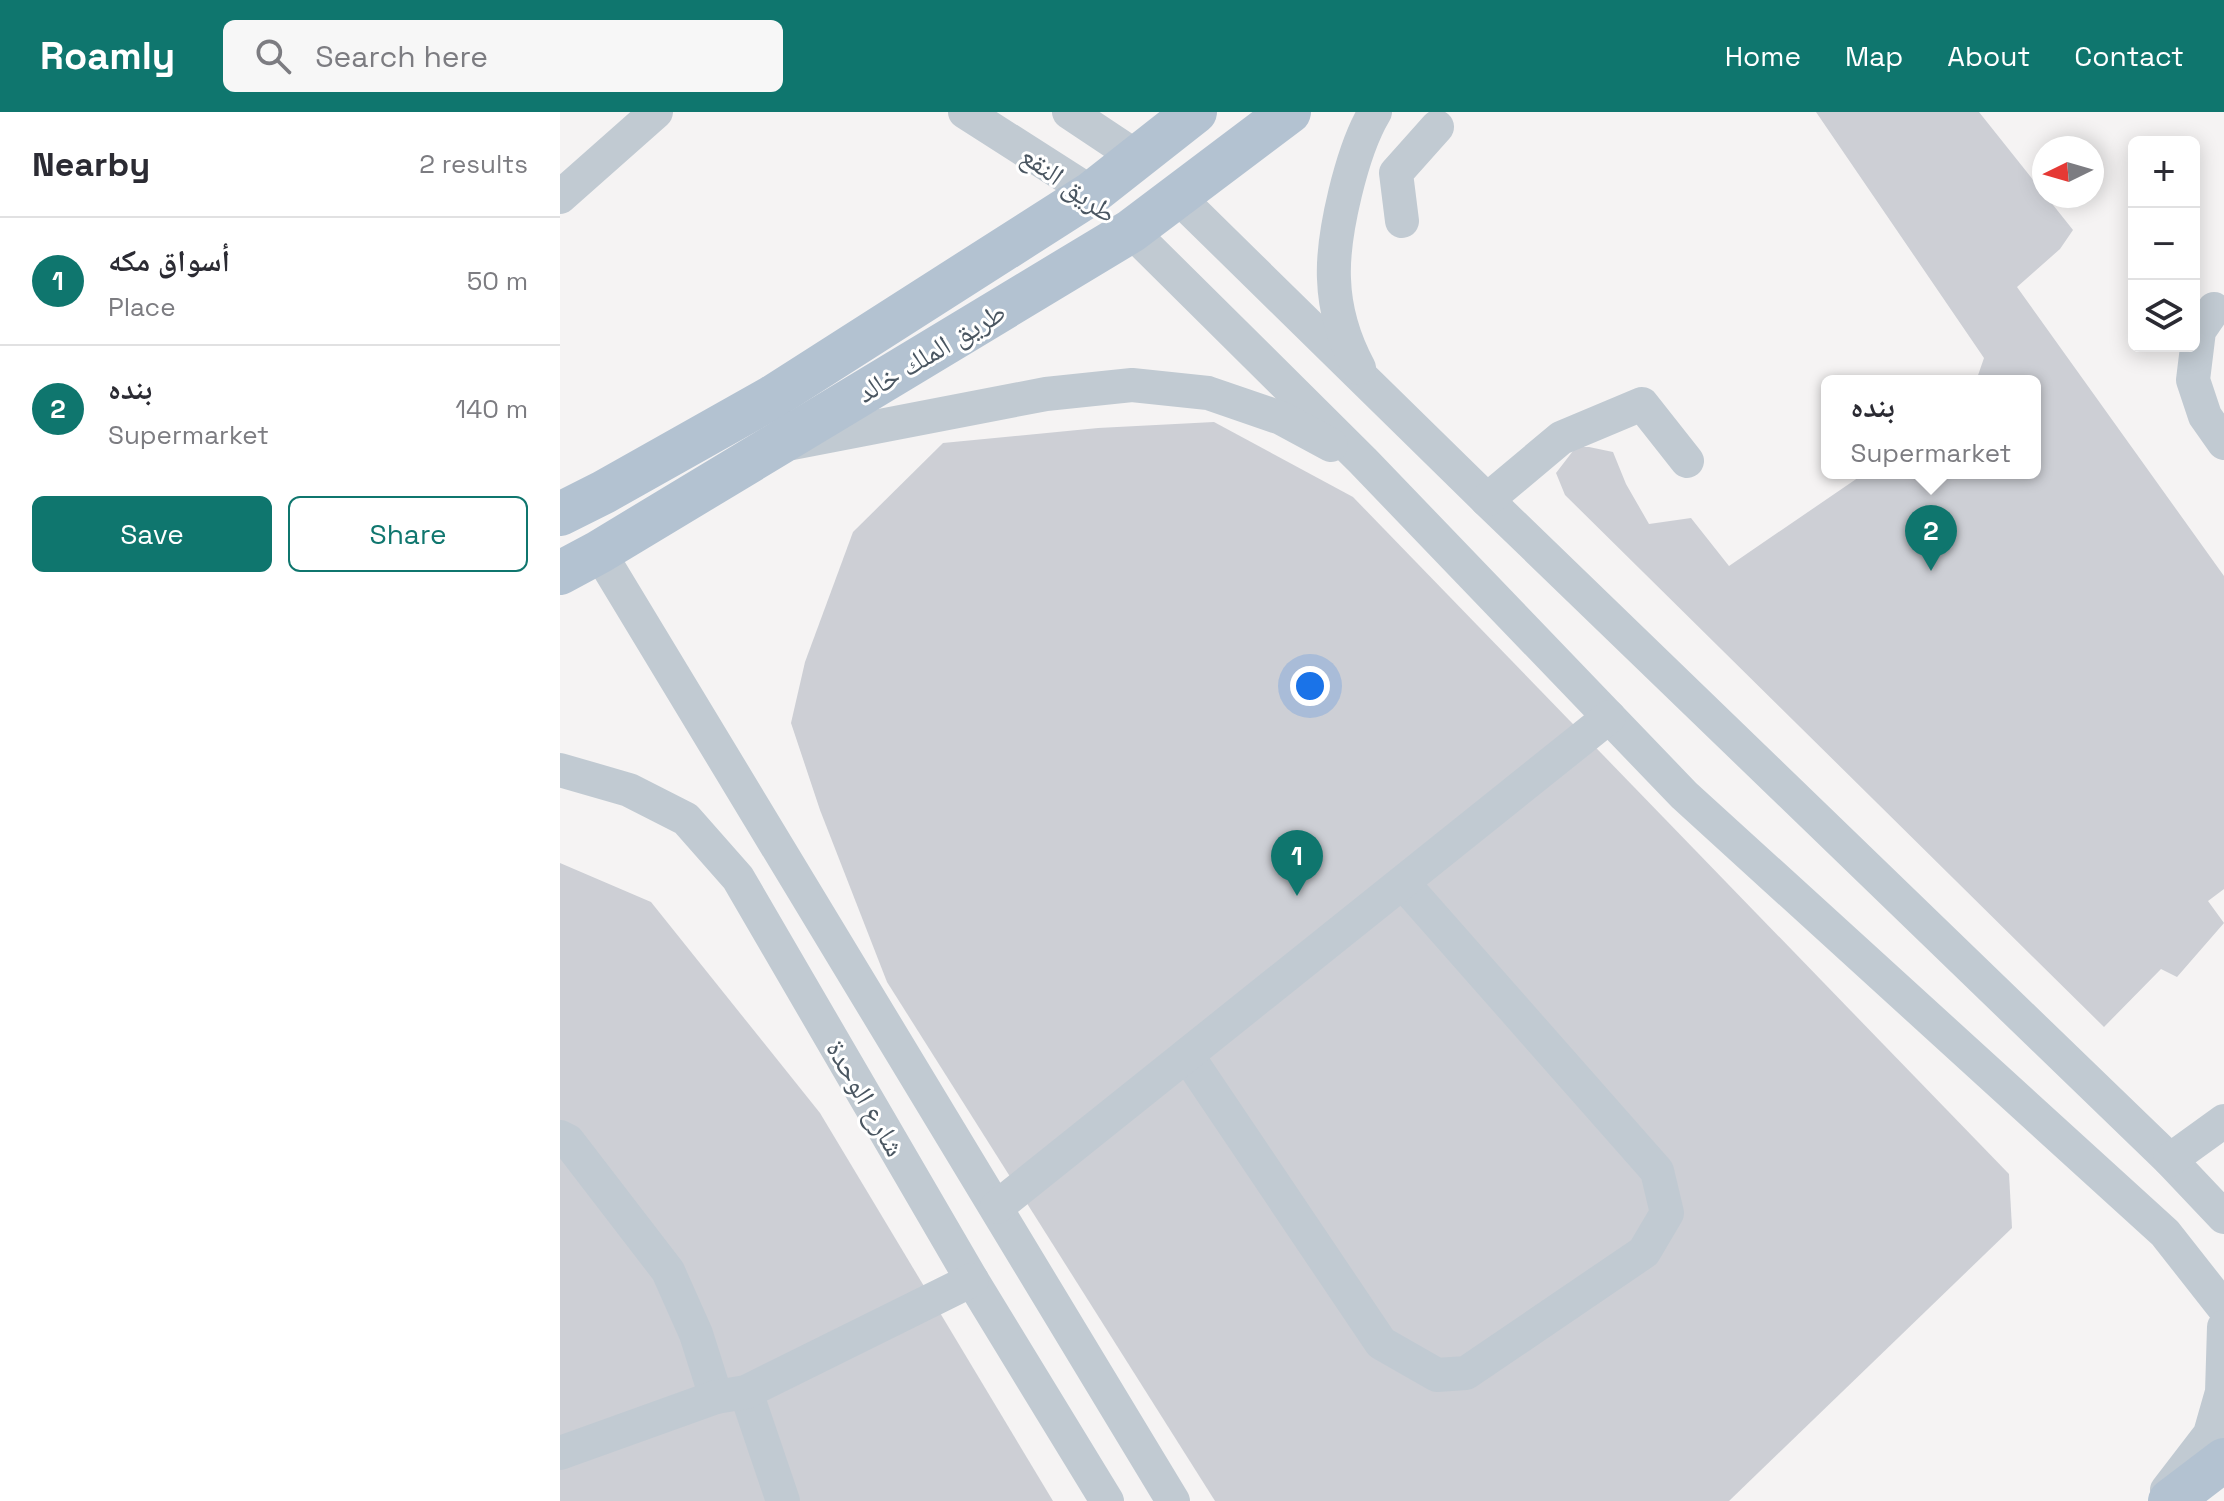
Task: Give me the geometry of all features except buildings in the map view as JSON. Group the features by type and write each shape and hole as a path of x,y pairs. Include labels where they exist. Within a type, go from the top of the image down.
{"main road":[{"name":"طريق الملك خالد","path":"560,514 771,398 1092,193 1195,112"},
{"name":"طريق الملك خالد","path":"560,573 1131,231 1289,112"},
{"path":"1138,158 1176,195"},
{"name":"طريق النقع","path":"1092,193 1131,231"},
{"path":"2170,1501 2224,1460"}],"street":[{"path":"566,182 656,112"},
{"name":"طريق النقع","path":"965,112 1092,193"},
{"path":"1069,112 1138,158"},
{"path":"1367,382 1348,347 1338,313 1334,278 1338,234 1353,166 1375,112"},
{"path":"1402,221 1396,173 1437,127"},
{"path":"1176,195 2170,1160 2224,1217"},
{"path":"1131,231 1363,461 1684,795 2165,1233 2224,1308"},
{"path":"2214,309 2199,331 2193,380 2205,416 2224,443"},
{"path":"772,447 1046,394 1132,385 1208,393 1281,418 1363,461"},
{"path":"1487,500 1561,438 1642,404 1687,461"},
{"path":"599,552 1173,1501"},
{"path":"997,1207 1609,717"},
{"name":"شارع الوحدة","path":"560,770 629,790 686,819 738,878 972,1280 1107,1501"},
{"path":"1187,1055 1381,1343 1437,1375 1466,1373 1644,1252 1667,1213 1657,1171 1403,883"},
{"path":"2170,1160 2224,1121"},
{"path":"560,1137 568,1141 668,1271 696,1334 731,1395 783,1501"},
{"path":"560,1453 731,1395 972,1280"},
{"path":"2159,1501 2210,1434 2222,1392 2224,1327"}],"place":[{"name":"بنده","path":"1931,571"},
{"name":"أسواق مكه","path":"1297,896"}]}
